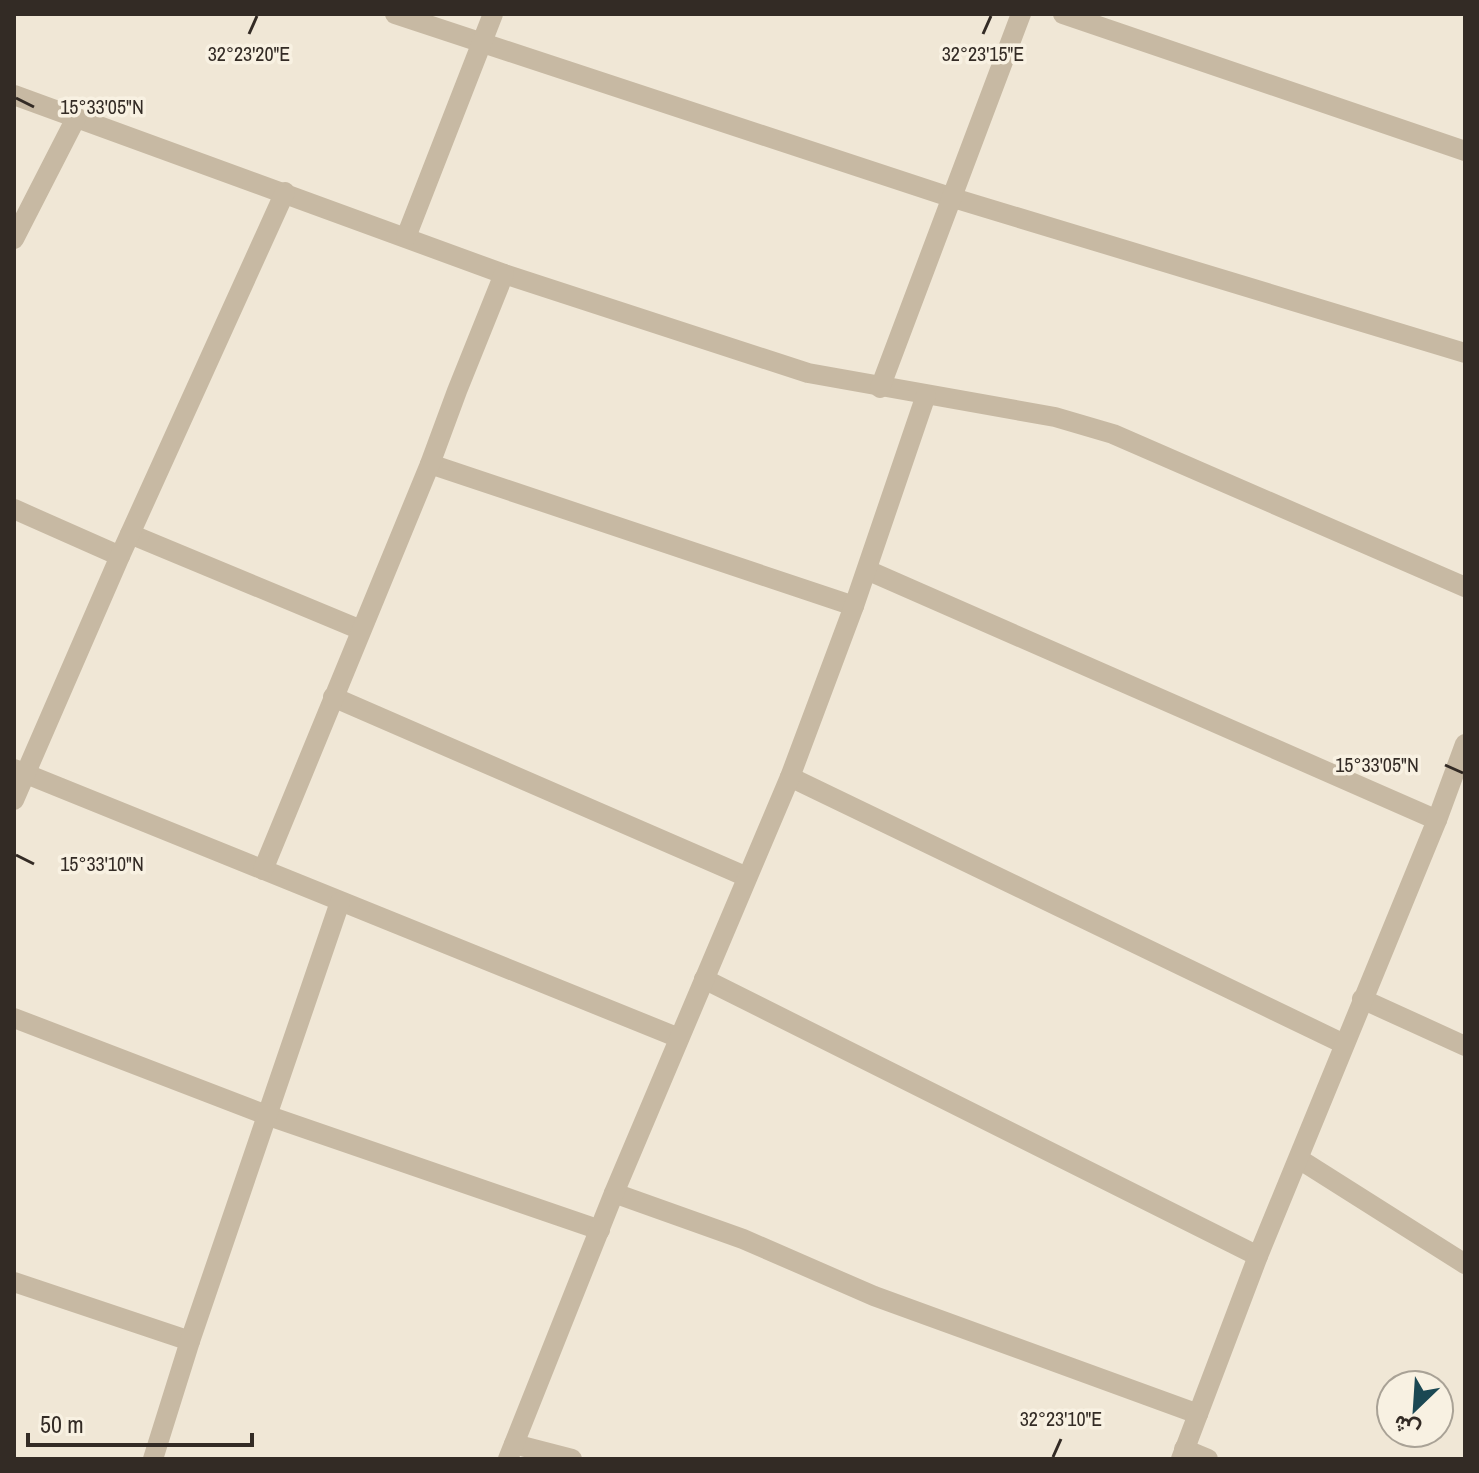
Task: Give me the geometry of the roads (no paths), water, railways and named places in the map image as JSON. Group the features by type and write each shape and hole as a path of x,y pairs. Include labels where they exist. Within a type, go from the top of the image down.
{"street":[{"path":"395,14 950,197 1465,353"},
{"path":"406,237 493,14"},
{"path":"880,388 1021,14"},
{"path":"1063,14 1465,151"},
{"path":"14,95 504,274 808,373 1055,417 1113,434 1465,587"},
{"path":"14,239 76,118"},
{"path":"14,800 20,771 285,192"},
{"path":"263,870 430,464 504,274"},
{"path":"572,1459 511,1451 614,1193 790,777 867,570 926,395"},
{"path":"430,464 854,606"},
{"path":"14,509 120,556"},
{"path":"130,534 361,630"},
{"path":"867,570 1437,820"},
{"path":"333,697 747,877"},
{"path":"1208,1459 1182,1454 1362,999 1437,820 1460,774 1465,744"},
{"path":"20,771 679,1038"},
{"path":"790,777 1344,1044"},
{"path":"153,1459 190,1341 340,902"},
{"path":"704,979 1258,1256"},
{"path":"1362,999 1465,1046"},
{"path":"14,1018 269,1116 600,1230"},
{"path":"1299,1159 1465,1264"},
{"path":"614,1193 743,1239 874,1296 1198,1414"},
{"path":"14,1282 190,1341"}]}
